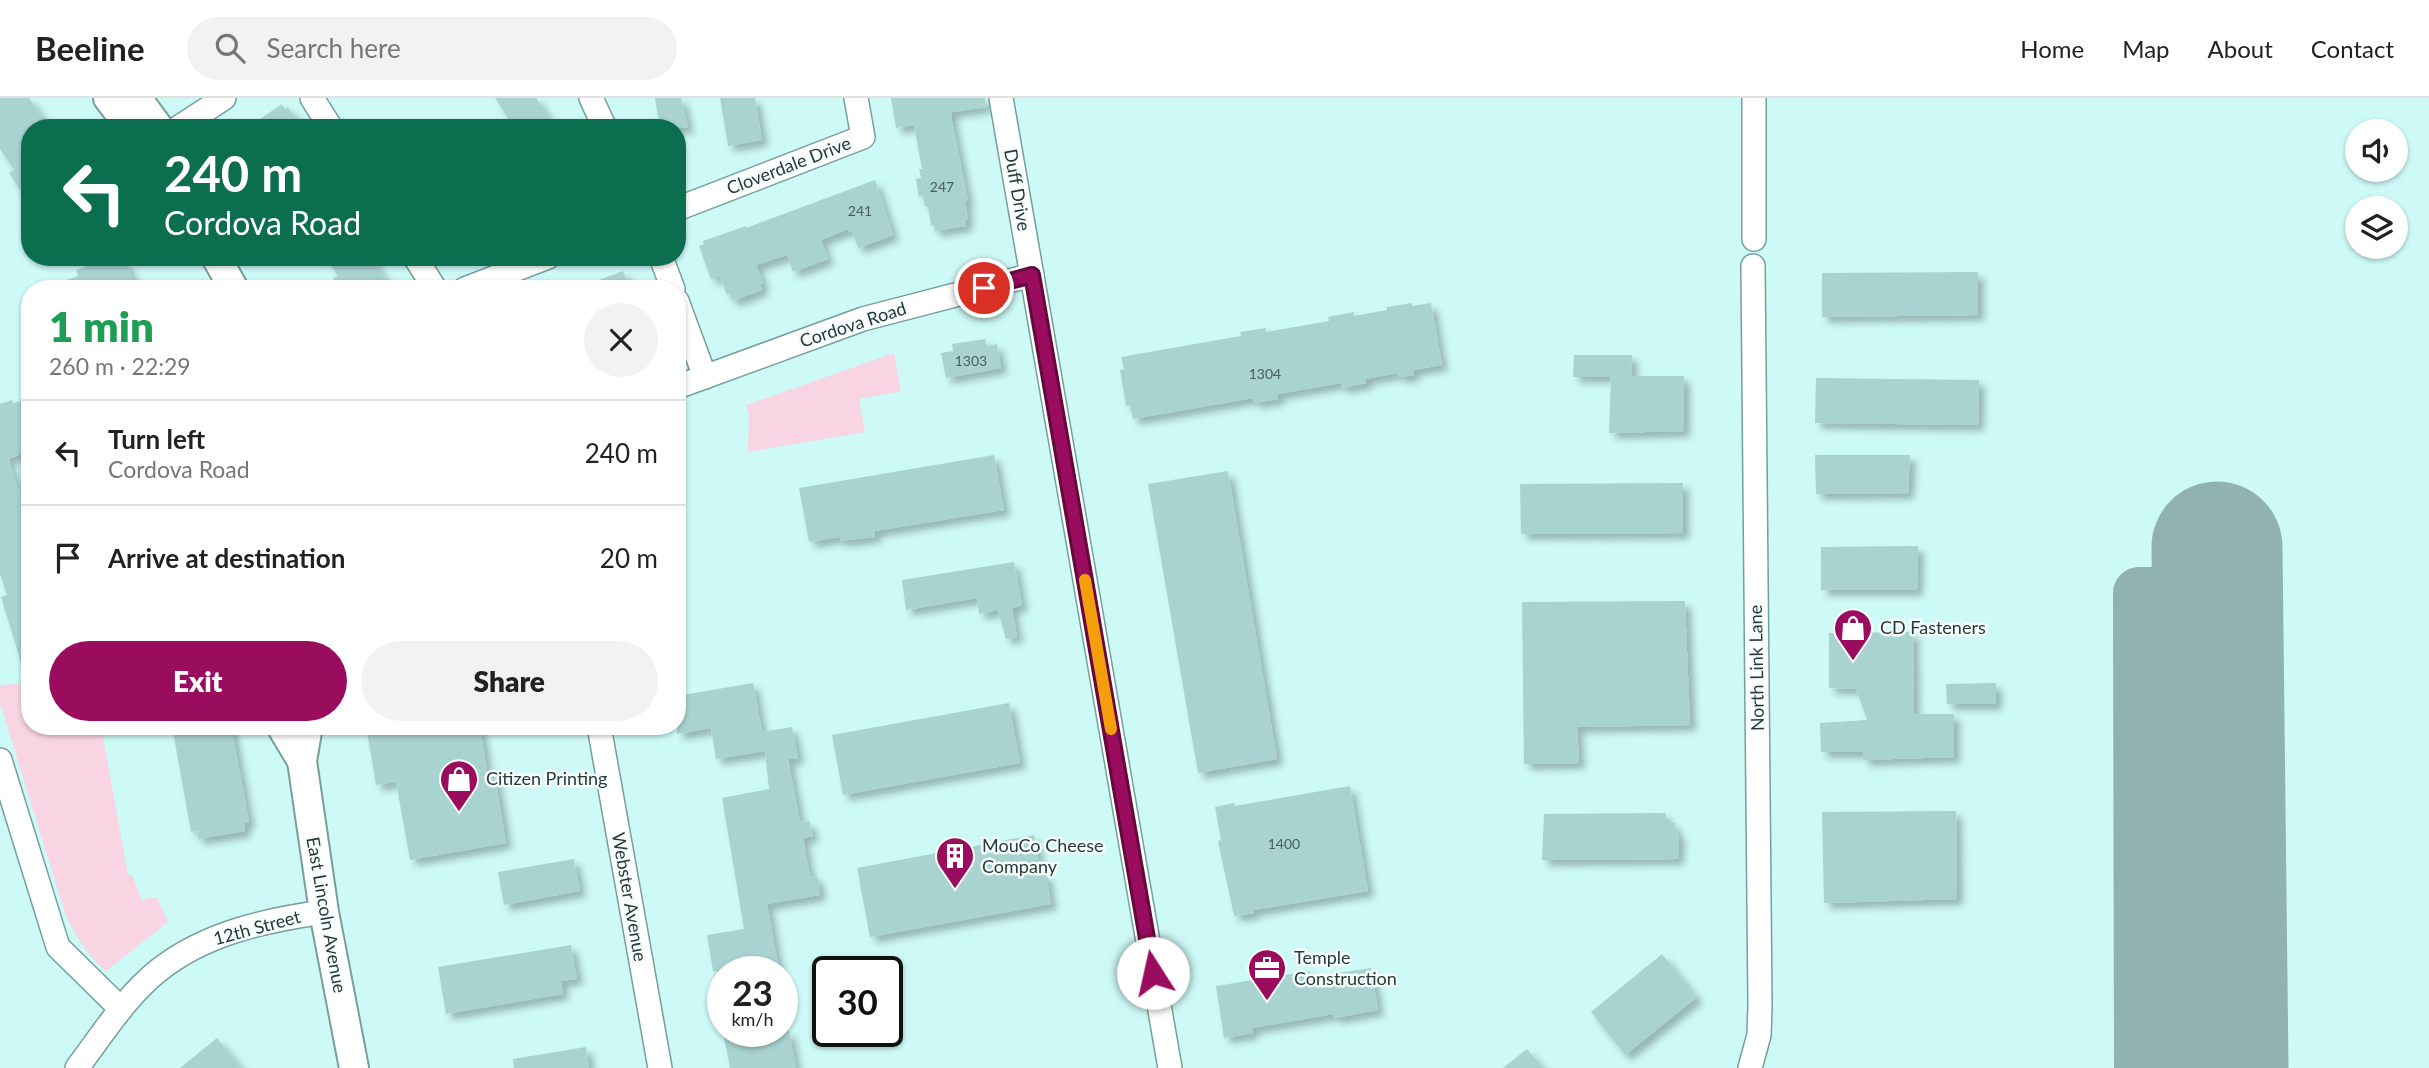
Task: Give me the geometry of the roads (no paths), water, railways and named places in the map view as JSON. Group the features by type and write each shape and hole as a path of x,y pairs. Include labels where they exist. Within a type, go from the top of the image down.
{"street":[{"path":"108,98 124,119"},
{"path":"136,98 152,119"},
{"path":"192,119 224,98"},
{"path":"312,98 325,119"},
{"path":"591,98 601,119"},
{"name":"Cloverdale Drive","path":"686,206 863,137 856,98"},
{"name":"Duff Drive","path":"1001,98 1170,1068"},
{"path":"1754,98 1754,239"},
{"path":"488,280 525,266"},
{"name":"North Link Lane","path":"1750,1068 1759,1035 1760,1006 1753,266"},
{"name":"Cordova Road","path":"686,384 863,319 1032,275"},
{"path":"686,325 705,377"},
{"name":"East Lincoln Avenue","path":"286,735 302,761"},
{"name":"East Lincoln Avenue","path":"306,735 302,761 324,912 354,1068"},
{"name":"Webster Avenue","path":"601,735 660,1068"},
{"path":"0,760 58,947 121,1009"},
{"name":"12th Street","path":"77,1068 121,1009 159,970 192,949 231,931 324,912"}],"place":[{"name":"CD Fasteners","path":"1853,662"},
{"name":"Citizen Printing","path":"459,813"},
{"name":"MouCo Cheese Company","path":"955,890"},
{"name":"Temple Construction","path":"1267,1002"}]}
